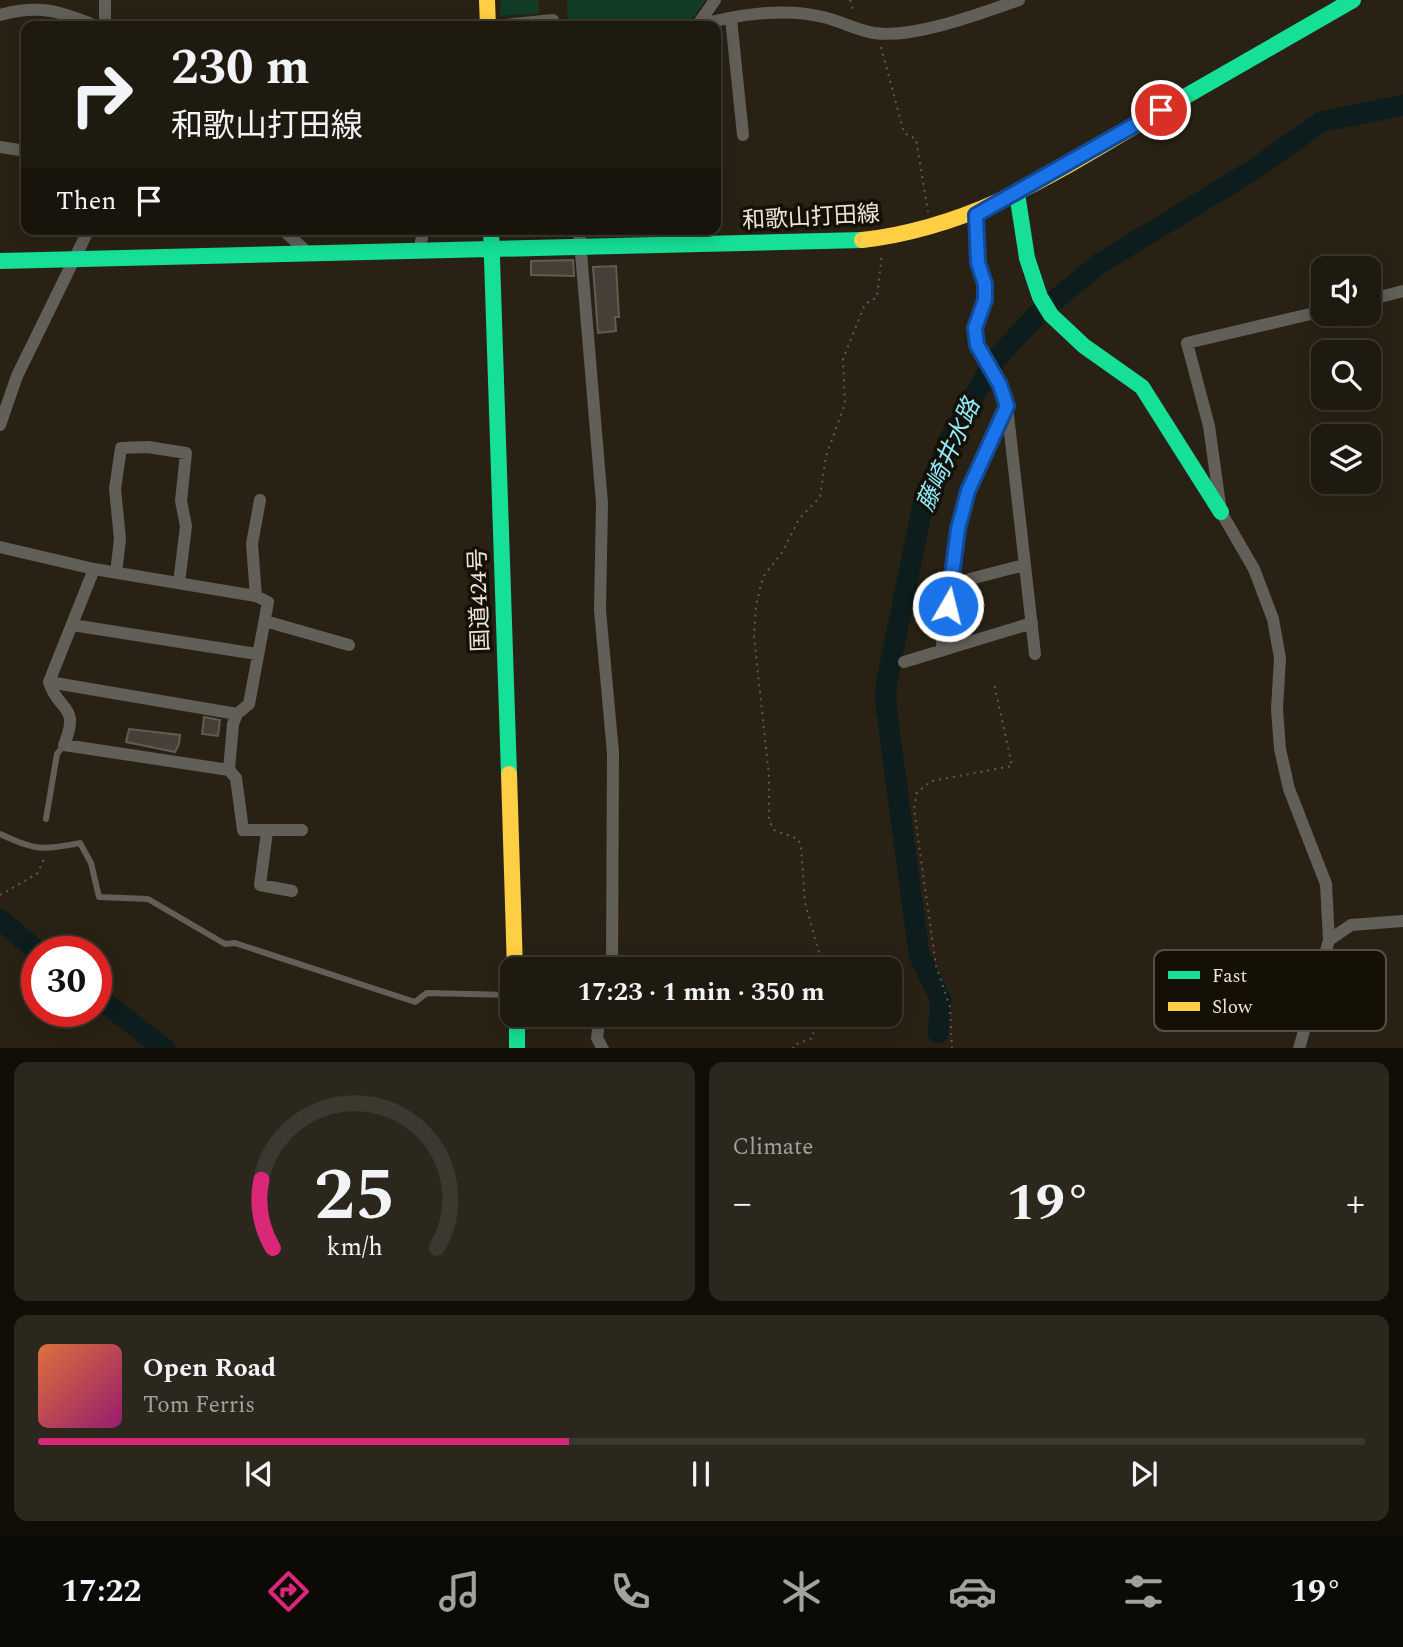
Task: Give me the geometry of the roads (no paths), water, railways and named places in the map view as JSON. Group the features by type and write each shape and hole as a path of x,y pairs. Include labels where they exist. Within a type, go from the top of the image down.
{"main road":[{"path":"487,0 488,21"},
{"name":"和歌山打田線","path":"0,261 883,239 932,230 976,215 1017,193 1353,0"},
{"path":"1017,193 1025,264 1043,303 1083,346 1127,372 1142,387 1221,512"},
{"name":"国道424号","path":"491,235 515,957"},
{"path":"517,1027 517,1048"}],"street":[{"path":"105,0 105,21"},
{"path":"700,21 715,0"},
{"path":"721,21 793,12 821,16 874,33 899,33 957,22 1019,0"},
{"path":"0,15 16,10 61,10 85,21"},
{"path":"731,19 743,135"},
{"path":"0,147 21,150"},
{"path":"976,215 978,263 985,292 975,328 977,345 1007,406 1035,654"},
{"path":"0,425 17,376 86,235"},
{"path":"289,235 307,252"},
{"path":"419,250 423,235"},
{"path":"579,235 603,503 600,610 613,753 612,957"},
{"path":"1381,297 1403,291"},
{"path":"1311,314 1187,343 1209,426 1221,512 1254,569 1273,619 1280,658 1277,709 1280,749 1289,789 1326,884 1329,940 1326,950"},
{"path":"941,650 958,529 968,491 1007,406"},
{"path":"116,573 120,539 115,489 121,448 161,449 186,453 181,501 186,526 179,583"},
{"path":"256,596 252,544 260,500"},
{"path":"0,547 94,569 256,596 268,602 248,704 237,714 233,724 229,770"},
{"path":"951,584 1024,565"},
{"path":"94,569 49,682 51,689 69,709 70,723 64,745 229,770 236,778 243,830 302,830"},
{"path":"265,621 349,645"},
{"path":"904,662 1032,623"},
{"path":"72,625 257,654"},
{"path":"49,682 237,714"},
{"path":"267,832 260,885 292,891"},
{"path":"1329,940 1351,925 1403,921"},
{"path":"598,1027 597,1038 601,1048"},
{"path":"1299,1048 1304,1031"}],"lane":[{"path":"46,819 57,754 64,745"},
{"path":"0,834 30,849 80,844 90,863 99,897 148,899 225,944 235,943 415,1002 427,993 500,995"}],"waterway":[{"name":"藤崎井水路","path":"938,1033 941,1001 919,954 886,706 886,685 924,499 954,431 995,360 1038,314 1099,264 1253,170 1321,122 1403,105"},
{"name":"藤崎井水路","path":"0,919 21,937"},
{"name":"藤崎井水路","path":"112,1008 164,1048"}]}
